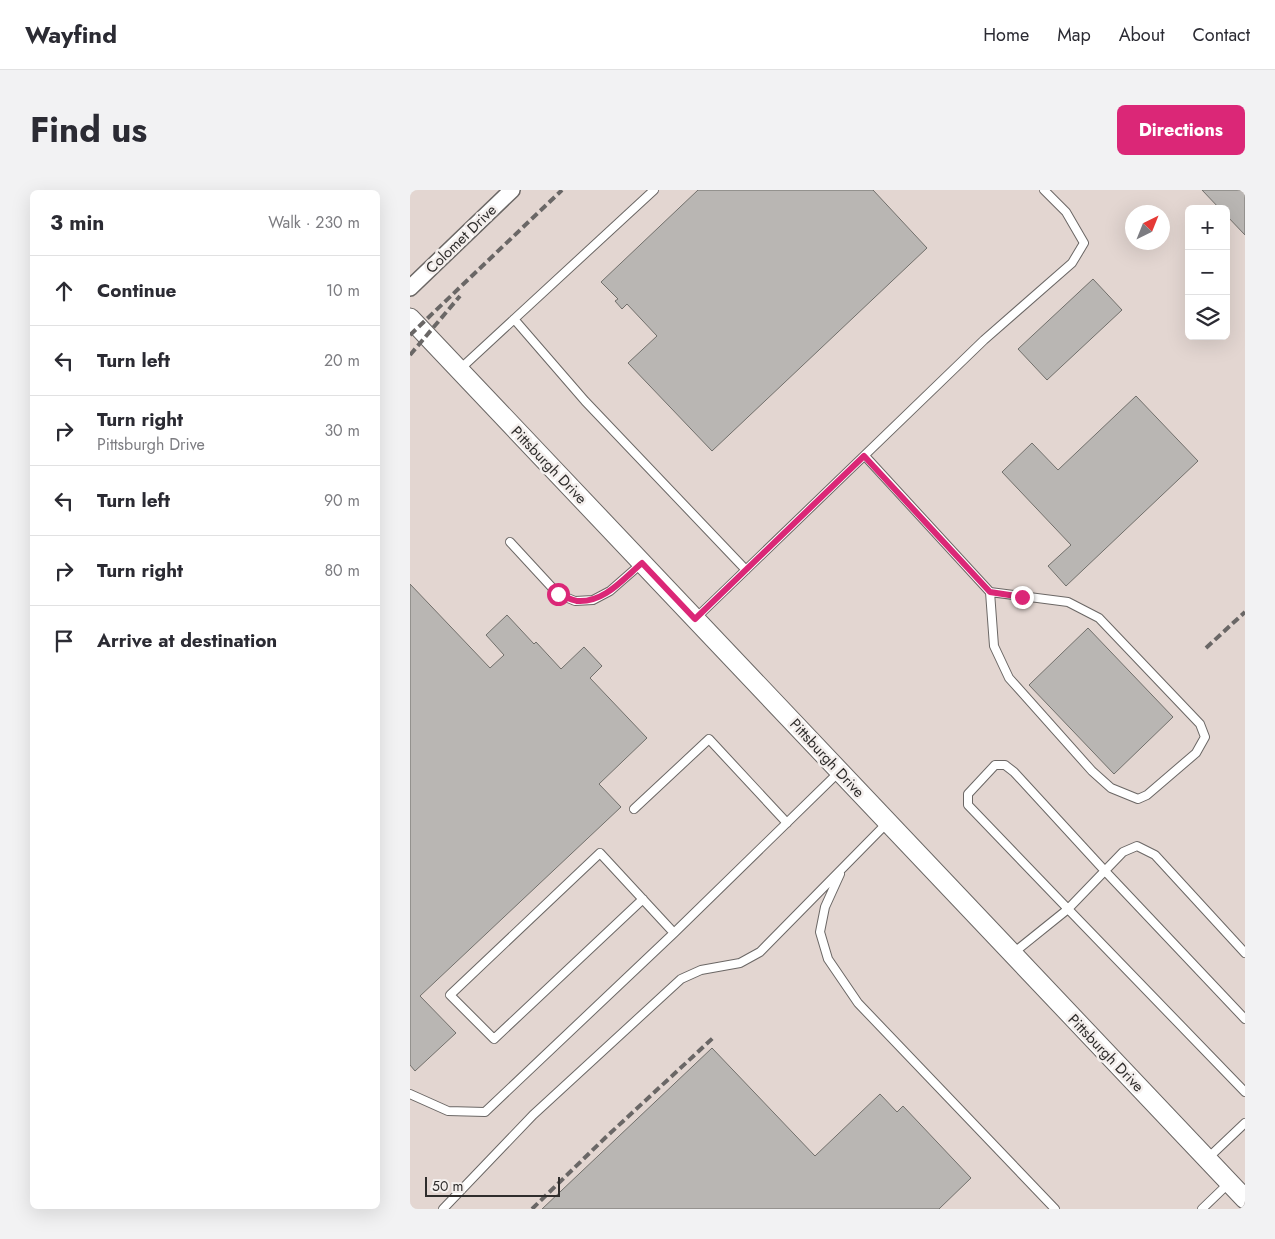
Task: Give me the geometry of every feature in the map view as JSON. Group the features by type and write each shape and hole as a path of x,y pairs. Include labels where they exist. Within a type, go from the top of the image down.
{"street":[{"name":"Colomet Drive","path":"410,288 512,190"},
{"name":"Pittsburgh Drive","path":"410,318 1245,1199"}],"lane":[{"path":"459,370 654,190"},
{"path":"695,619 984,340 1072,263 1084,243 1066,212 1044,190"},
{"path":"514,319 585,401 746,570"},
{"path":"864,456 990,592 994,646 1009,678 1092,771 1111,788 1138,800 1196,753 1206,737 1200,724 1099,618 1068,602 990,592"},
{"path":"510,542 558,594 575,601 593,600 610,591 642,563"},
{"path":"634,809 709,739 786,823"},
{"path":"1245,1019 1014,772 1004,764 995,765 968,794 968,805 1245,1092"},
{"path":"410,1094 448,1111 485,1112 674,933 840,771"},
{"path":"443,1209 533,1115 681,979 701,970 740,963 760,952 888,822"},
{"path":"1012,954 1068,909 1123,852 1137,846 1156,856 1245,953"},
{"path":"642,899 494,1039 450,995 600,853 674,933"},
{"path":"843,868 825,907 820,932 828,959 858,1003 1055,1209"},
{"path":"1207,1160 1245,1123"},
{"path":"1202,1209 1230,1183"}],"shaded area":[{"path":"410,190 1245,190 1245,1209 410,1209"}],"building":[{"path":"698,190 873,190 927,248 712,451 628,363 657,336 627,304 622,309 615,301 618,299 601,282"},
{"path":"1202,190 1245,190 1245,235 1230,219 1230,205 1216,205"},
{"path":"1093,279 1122,310 1047,380 1018,349"},
{"path":"1136,396 1198,461 1066,586 1048,566 1071,545 1002,472 1032,443 1058,470"},
{"path":"410,584 490,668 504,655 486,635 507,615 561,669 584,647 602,666 590,678 647,738 599,784 621,807 420,996 456,1033 415,1071 410,1065"},
{"path":"1088,628 1173,717 1114,774 1029,685"},
{"path":"712,1048 815,1156 880,1094 897,1112 903,1106 971,1178 939,1209 542,1209"}],"railway":[{"path":"410,335 562,190"},
{"path":"410,355 460,296"},
{"path":"1206,648 1245,612"},
{"path":"532,1209 714,1037"}],"route":[{"path":"558,594 575,601 593,600 610,591 642,563 695,619 864,456 990,592 1022,597"}]}
